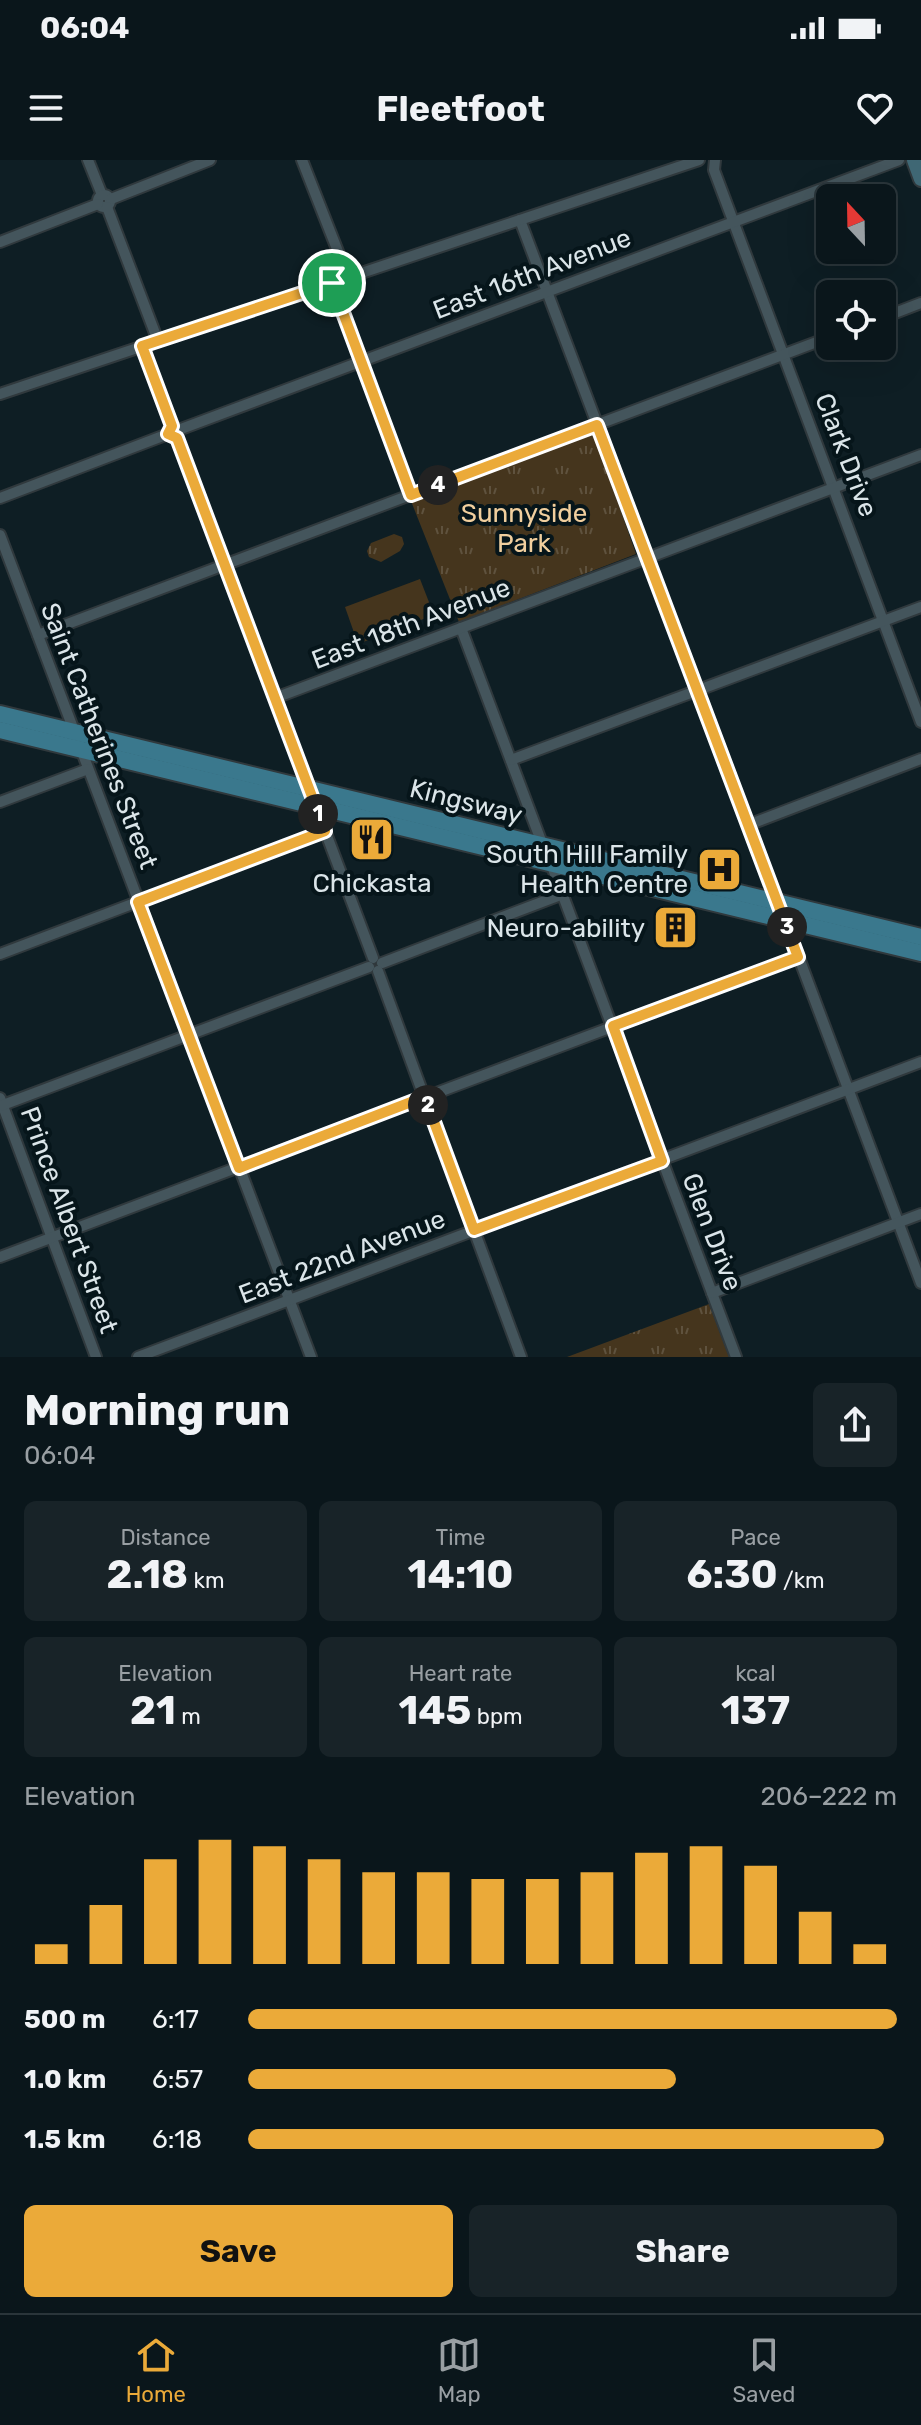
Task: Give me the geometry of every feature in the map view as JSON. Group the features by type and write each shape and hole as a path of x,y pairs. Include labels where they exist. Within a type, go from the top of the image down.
{"main road":[{"path":"914,160 921,179"},
{"name":"Kingsway","path":"0,714 921,937"},
{"name":"Kingsway","path":"0,730 921,953"}],"street":[{"path":"88,160 158,341"},
{"path":"0,242 210,160"},
{"path":"302,160 348,277"},
{"path":"0,394 699,160"},
{"name":"Clark Drive","path":"715,160 714,170 733,222 921,722"},
{"name":"East 16th Avenue","path":"0,498 899,160"},
{"path":"520,220 921,1283"},
{"path":"332,283 411,495"},
{"path":"896,313 921,303"},
{"path":"38,635 816,342"},
{"path":"142,346 521,1357"},
{"name":"East 18th Avenue","path":"275,698 921,455"},
{"name":"Saint Catherines Street","path":"0,535 311,1357"},
{"path":"511,760 921,607"},
{"name":"Glen Drive","path":"461,628 736,1357"},
{"path":"748,825 921,759"},
{"path":"0,802 88,769"},
{"path":"0,954 325,831"},
{"path":"1,1103 563,894"},
{"path":"0,1257 798,957"},
{"name":"East 22nd Avenue","path":"138,1357 921,1062"},
{"name":"Prince Albert Street","path":"1,1103 96,1357"},
{"path":"712,1293 921,1214"}],"green space":[{"name":"Sunnyside Park","path":"590,434 595,437 636,554 459,622 411,501"},
{"path":"394,534 402,537 404,544 400,551 381,562 369,557 367,551 371,543"},
{"path":"420,579 434,615 358,644 345,607"},
{"path":"709,1304 729,1357 567,1357"}],"place":[{"name":"Chickasta","path":"372,840"},
{"name":"South Hill Family Health Centre","path":"719,869"},
{"name":"Neuro-ability","path":"676,928"}],"route":[{"path":"332,283 411,495 597,425 798,957 613,1026 662,1161 474,1230 427,1103 419,1099 239,1168 138,902 325,831 177,438 173,439 168,434 172,426 142,346 332,283"}]}
